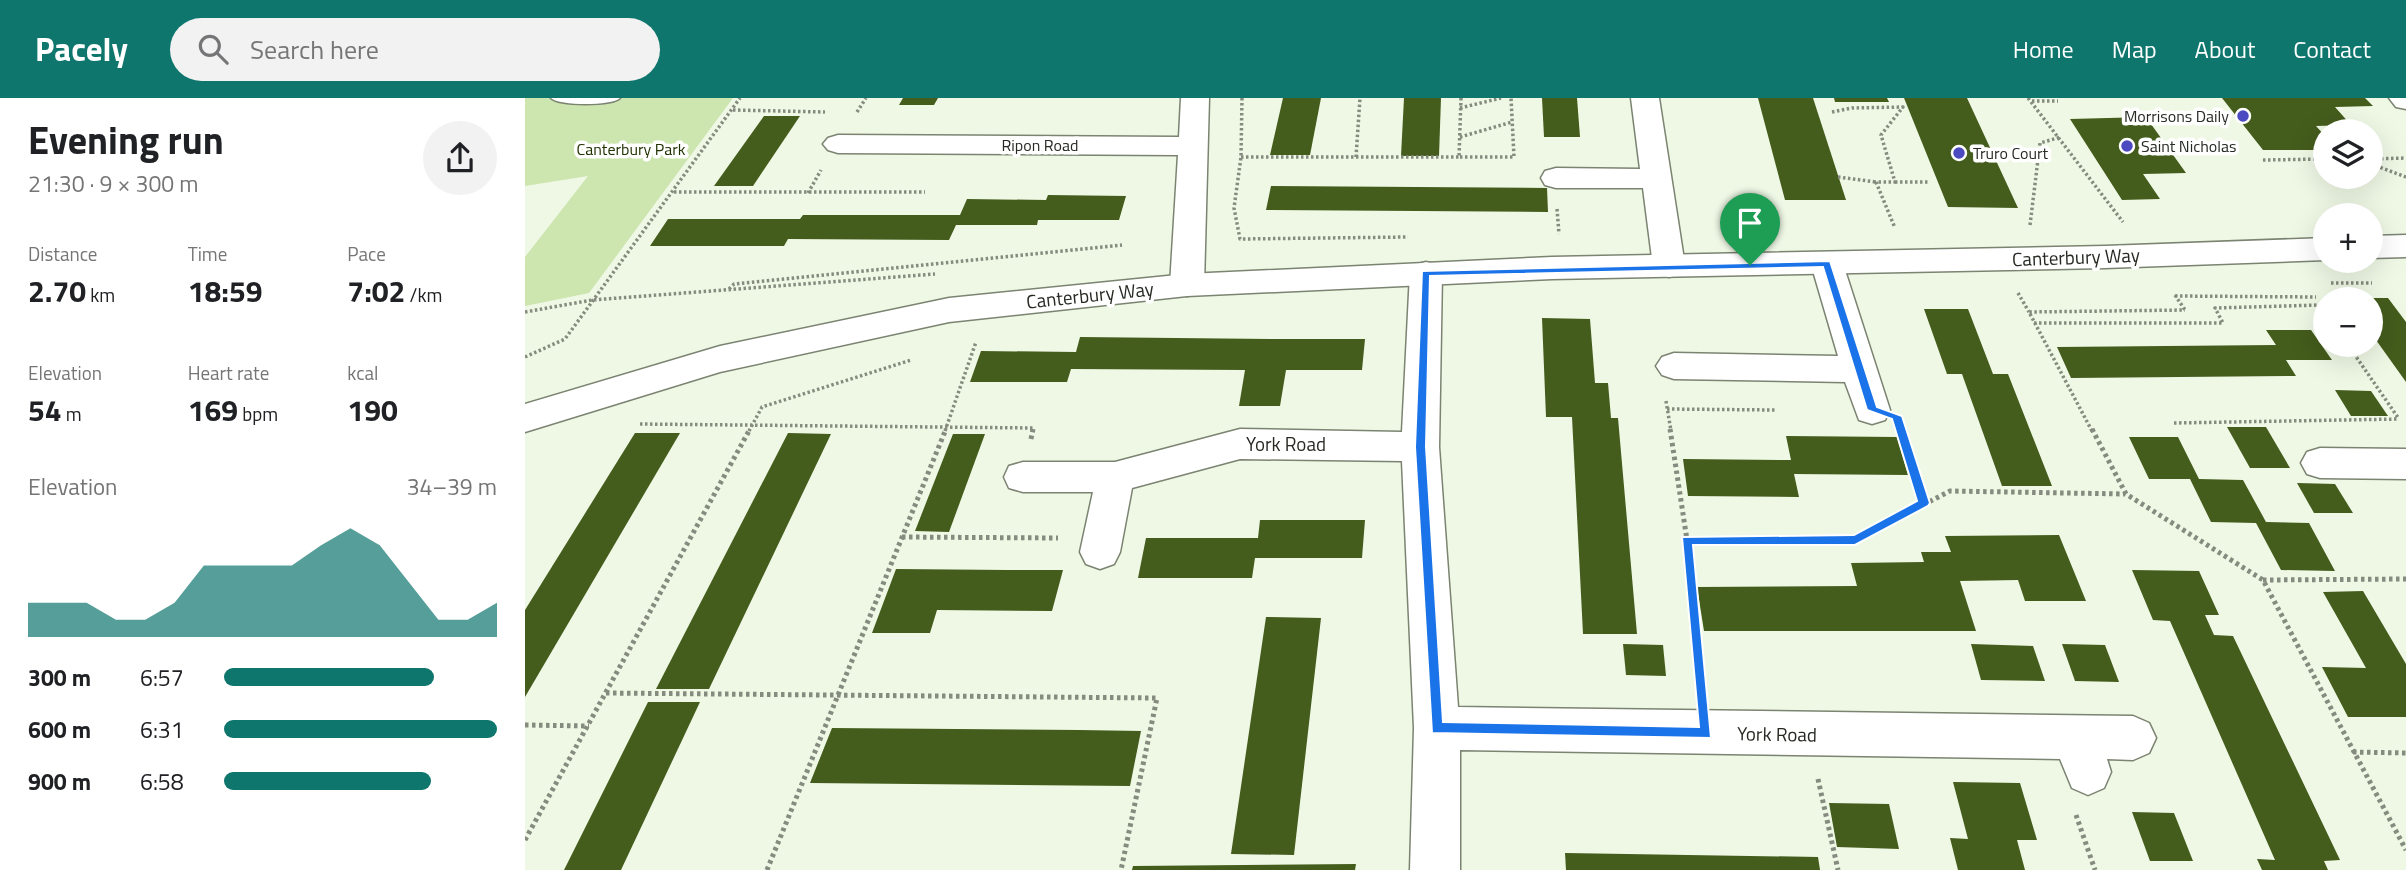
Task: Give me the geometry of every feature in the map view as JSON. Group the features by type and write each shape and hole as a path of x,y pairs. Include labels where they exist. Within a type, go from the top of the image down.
{"street":[{"path":"1187,285 1195,98"},
{"path":"1645,98 1669,266"},
{"name":"Ripon Road","path":"838,144 1192,146"},
{"path":"874,170 889,144"},
{"path":"1556,178 1656,178"},
{"path":"2383,247 2406,246"},
{"name":"Canterbury Way","path":"525,418 720,359 949,310 1187,285 1421,255 1669,266 1827,264 2313,248"},
{"path":"1421,255 1420,447 1437,729 1435,870"},
{"path":"1827,264 1872,410"},
{"path":"1670,382 1858,369"},
{"name":"York Road","path":"1023,477 1115,477 1240,443 1420,447"},
{"path":"2321,463 2404,468"},
{"path":"1101,545 1115,477"},
{"name":"York Road","path":"1437,729 1808,734 2082,755 2133,738"}],"lane":[{"path":"560,98 611,98"}],"path":[{"path":"525,357 565,339 740,98"},
{"path":"1242,98 1241,157 1234,208 1240,239 1421,255"},
{"path":"1356,157 1360,98"},
{"path":"1459,158 1461,98"},
{"path":"1460,108 1501,98"},
{"path":"1241,157 1514,157 1511,98"},
{"path":"2029,100 2059,101"},
{"path":"2029,100 2061,137 2129,229"},
{"path":"1832,112 1852,108 1903,107 1881,135 1895,182"},
{"path":"732,110 829,112"},
{"path":"1460,138 1474,137 1503,121 1512,122"},
{"path":"2029,229 2040,143 2061,137"},
{"path":"2383,159 2406,158"},
{"path":"2263,160 2313,159"},
{"path":"2383,168 2406,177"},
{"path":"1838,177 1876,182 1929,182"},
{"path":"1876,182 1895,229 1882,229"},
{"path":"673,192 925,192"},
{"path":"1546,235 1572,234"},
{"path":"728,290 734,284 1122,245"},
{"path":"525,312 592,300 942,273"},
{"path":"2320,284 2385,283"},
{"path":"2169,286 2185,310 2029,312 2126,494 2263,580 2406,850"},
{"path":"2175,296 2313,297"},
{"path":"2034,324 2223,323 2215,308 2313,305"},
{"path":"2174,423 2399,419 2356,357"},
{"path":"525,839 762,407 911,360"},
{"path":"1670,382 1667,409 1687,540 1707,733"},
{"path":"1667,409 1776,410"},
{"path":"1872,410 1897,416 1924,503"},
{"path":"629,424 1033,428 1023,477"},
{"path":"1687,540 1855,540 1951,491 2126,494"},
{"path":"902,537 1101,545"},
{"path":"2263,580 2406,579"},
{"path":"606,694 1157,698 1121,870"},
{"path":"525,725 589,726"},
{"path":"1808,734 1838,870"},
{"path":"2353,752 2406,753"}],"green space":[{"name":"Canterbury Park","path":"525,98 733,98 589,293 525,306 525,257 588,176 525,186"}],"building":[{"path":"903,98 938,98 934,105 899,105"},
{"path":"1283,98 1321,98 1310,155 1270,155"},
{"path":"1404,98 1441,98 1439,156 1401,156"},
{"path":"1542,98 1577,98 1580,137 1544,137"},
{"path":"1758,98 1813,98 1846,200 1785,200"},
{"path":"1834,98 1887,98 1889,102 1835,102"},
{"name":"Truro Court","path":"1904,98 1967,98 2018,208 1948,207"},
{"path":"2222,98 2365,98 2373,106 2335,107 2346,119 2313,119 2313,150 2263,150"},
{"path":"764,116 800,116 753,186 714,186"},
{"name":"Saint Nicholas","path":"2146,117 2186,173 2143,174 2160,199 2122,200 2070,119"},
{"path":"1271,186 1547,188 1548,212 1266,210"},
{"path":"1048,195 1126,196 1119,220 1038,220 1037,225 956,225 949,240 788,239 784,246 650,246 668,219 800,219 803,215 960,215 967,199 1046,200"},
{"path":"2383,298 2388,298 2406,322 2406,382 2383,350"},
{"path":"1924,309 1968,309 1993,374 2008,374 2052,486 2002,486 1962,374 1947,374"},
{"path":"1542,318 1590,319 1595,383 1608,383 1611,418 1618,418 1637,634 1583,634 1572,417 1546,417"},
{"path":"2266,330 2311,330 2313,357 2330,357 2332,360 2286,360 2296,376 2071,378 2057,347 2276,345"},
{"path":"1080,337 1365,339 1362,370 1286,370 1280,406 1239,406 1245,370 1071,369 1067,382 970,382 981,351 1076,352"},
{"path":"2335,390 2371,391 2388,416 2351,416"},
{"path":"2227,427 2266,427 2290,468 2250,468"},
{"path":"635,433 680,433 525,697 525,610"},
{"path":"788,433 831,434 709,689 656,689"},
{"path":"953,434 985,434 949,532 915,531"},
{"path":"1786,436 1897,437 1908,475 1794,474 1799,497 1688,496 1683,459 1791,460"},
{"path":"2129,437 2178,437 2199,479 2243,480 2266,522 2309,523 2335,571 2281,570 2256,523 2211,522 2190,479 2149,479"},
{"path":"2297,483 2335,484 2353,513 2314,513"},
{"path":"1260,520 1365,520 1362,558 1255,558 1252,578 1138,578 1146,538 1258,538"},
{"path":"2059,535 2086,601 2025,601 2018,580 1960,581 1976,631 1704,631 1697,587 1857,586 1851,563 1924,562 1921,552 1951,552 1945,536"},
{"path":"896,569 1063,570 1052,611 937,610 930,633 872,633"},
{"path":"2132,570 2199,571 2219,615 2205,615 2214,635 2233,636 2340,860 2324,861 2328,870 2262,870 2257,859 2275,860 2170,621 2153,620"},
{"path":"2363,591 2406,664 2406,717 2348,717 2322,667 2366,668 2323,592"},
{"path":"1266,617 1321,618 1294,855 1231,854"},
{"path":"1623,644 1663,645 1666,676 1626,675"},
{"path":"1971,644 2033,646 2045,681 1981,680"},
{"path":"2062,644 2105,645 2119,682 2075,681"},
{"path":"648,702 700,702 621,870 564,870"},
{"path":"832,728 1141,731 1130,786 810,783"},
{"path":"1953,782 2020,783 2037,840 2017,840 2025,870 1958,870 1950,838 1968,839"},
{"path":"1829,803 1889,804 1899,849 1837,847"},
{"path":"2132,812 2174,813 2193,861 2150,861"},
{"path":"1565,853 1818,857 1820,870 1566,870"},
{"path":"1356,864 1355,870 1132,870 1133,866"}],"place":[{"name":"Morrisons Daily","path":"2243,116"},
{"name":"Saint Nicholas","path":"2127,146"},
{"name":"Truro Court","path":"1959,153"}],"route":[{"path":"1827,264 1872,410 1897,416 1924,503 1855,540 1687,540 1707,733 1437,729 1420,447 1426,273 1750,265 1827,264"}]}
